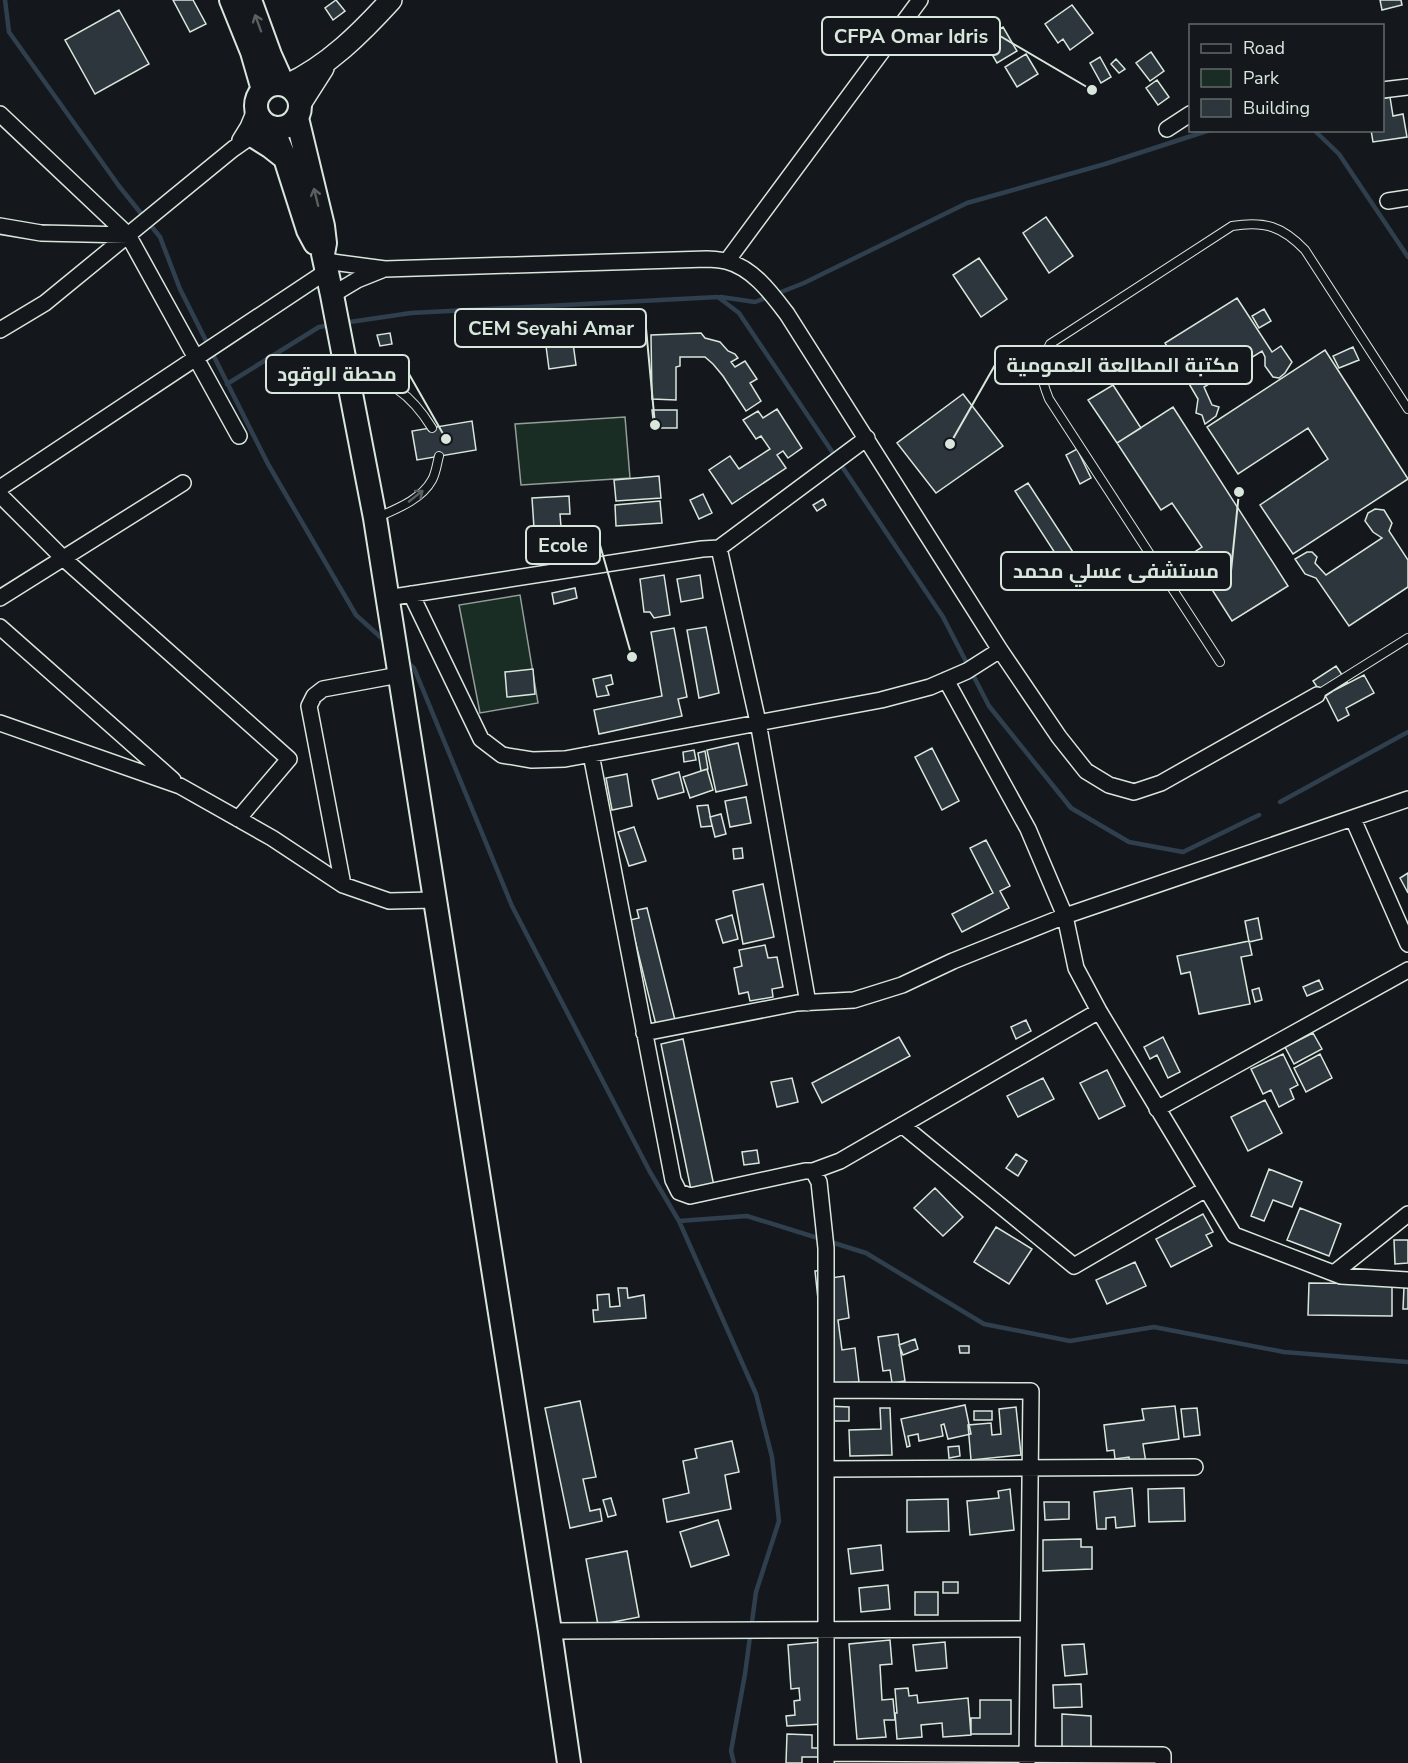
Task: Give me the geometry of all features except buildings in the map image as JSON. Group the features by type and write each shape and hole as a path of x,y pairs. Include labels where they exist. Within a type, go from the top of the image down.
{"main road":[{"path":"231,0 252,52 268,108 286,127 298,111"},
{"path":"250,0 270,55 268,108 271,147 285,158 308,230 325,262"},
{"path":"268,108 293,90 298,97 298,111 323,226 325,262 375,518 569,1763"}],"street":[{"path":"233,149 248,127 268,108 367,26 391,0"},
{"path":"727,261 920,0"},
{"path":"298,111 313,81 328,60"},
{"path":"1384,90 1408,87"},
{"path":"0,330 45,303 233,149 268,108"},
{"path":"0,114 128,235 238,436"},
{"path":"1167,129 1189,115"},
{"path":"1388,201 1408,198"},
{"path":"0,226 41,234 128,235"},
{"path":"0,488 196,358 325,262 385,269 688,259 727,261 745,270 764,286 778,303 867,438 1000,650 1086,771 1109,785 1134,792 1161,783 1317,695"},
{"path":"332,295 351,283 385,269"},
{"path":"387,598 719,548 867,438"},
{"path":"0,598 183,483"},
{"path":"0,495 63,558 289,759 238,819"},
{"path":"719,548 758,722 808,1003"},
{"path":"411,594 481,739 502,754 532,760 565,759 881,700 930,687 967,671 1000,650"},
{"path":"0,627 180,786"},
{"path":"343,885 309,706 314,696 323,689 399,675"},
{"path":"946,680 1028,829 1065,916 1076,968 1157,1109 1234,1234 1341,1276 1408,1280"},
{"path":"0,723 180,786 272,838 343,885 389,901 434,900"},
{"path":"591,754 673,1180 679,1192 690,1196 813,1171 840,1161 1099,1011"},
{"path":"644,1033 797,1003 854,1000 902,985 953,961 1065,916 1408,799"},
{"path":"1353,819 1408,944"},
{"path":"1157,1109 1408,970"},
{"path":"902,1125 1074,1266 1206,1189"},
{"path":"813,1171 819,1182 826,1248 826,1758 1027,1759 1163,1755 1163,1763"},
{"path":"1334,1273 1408,1214"},
{"path":"826,1390 1031,1391 1027,1759"},
{"path":"826,1468 1195,1467"},
{"path":"550,1631 1028,1629"}],"lane":[{"path":"1220,662 1049,399 1042,381 1042,362 1050,344 1232,226 1250,223 1274,227 1291,236 1305,250 1408,409"},
{"path":"346,373 368,375 406,394 432,428"},
{"path":"375,518 403,506 421,494 432,479 439,456"},
{"path":"1317,695 1408,638"}],"green space":[{"path":"625,417 630,478 521,485 515,424"},
{"path":"520,595 538,703 480,713 459,605"}],"waterway":[{"path":"5,0 9,32 119,186 160,237 180,289 268,464 356,615 387,643"},
{"path":"776,294 804,283 967,203 1105,164 1204,132"},
{"path":"1316,132 1339,154 1408,257"},
{"path":"343,323 411,313 718,297 739,313 943,617 989,706 1071,808 1129,842 1183,852 1259,815"},
{"path":"721,297 755,302 768,297"},
{"path":"227,384 319,327 332,325"},
{"path":"406,661 414,668 512,906 650,1172 679,1221 756,1394 772,1457 779,1521 756,1592 745,1674 731,1751 734,1763"},
{"path":"1280,802 1408,732"},
{"path":"679,1221 747,1216 866,1253 984,1324 1070,1341 1154,1327 1284,1352 1408,1362"}],"place":[{"name":"CFPA Omar Idris","path":"1092,90"},
{"name":"CEM Seyahi Amar","path":"655,425"},
{"name":"محطة الوقود","path":"446,439"},
{"name":"مكتبة المطالعة العمومية","path":"950,444"},
{"name":"مستشفى عسلي محمد","path":"1239,492"},
{"name":"Ecole","path":"632,657"}]}
